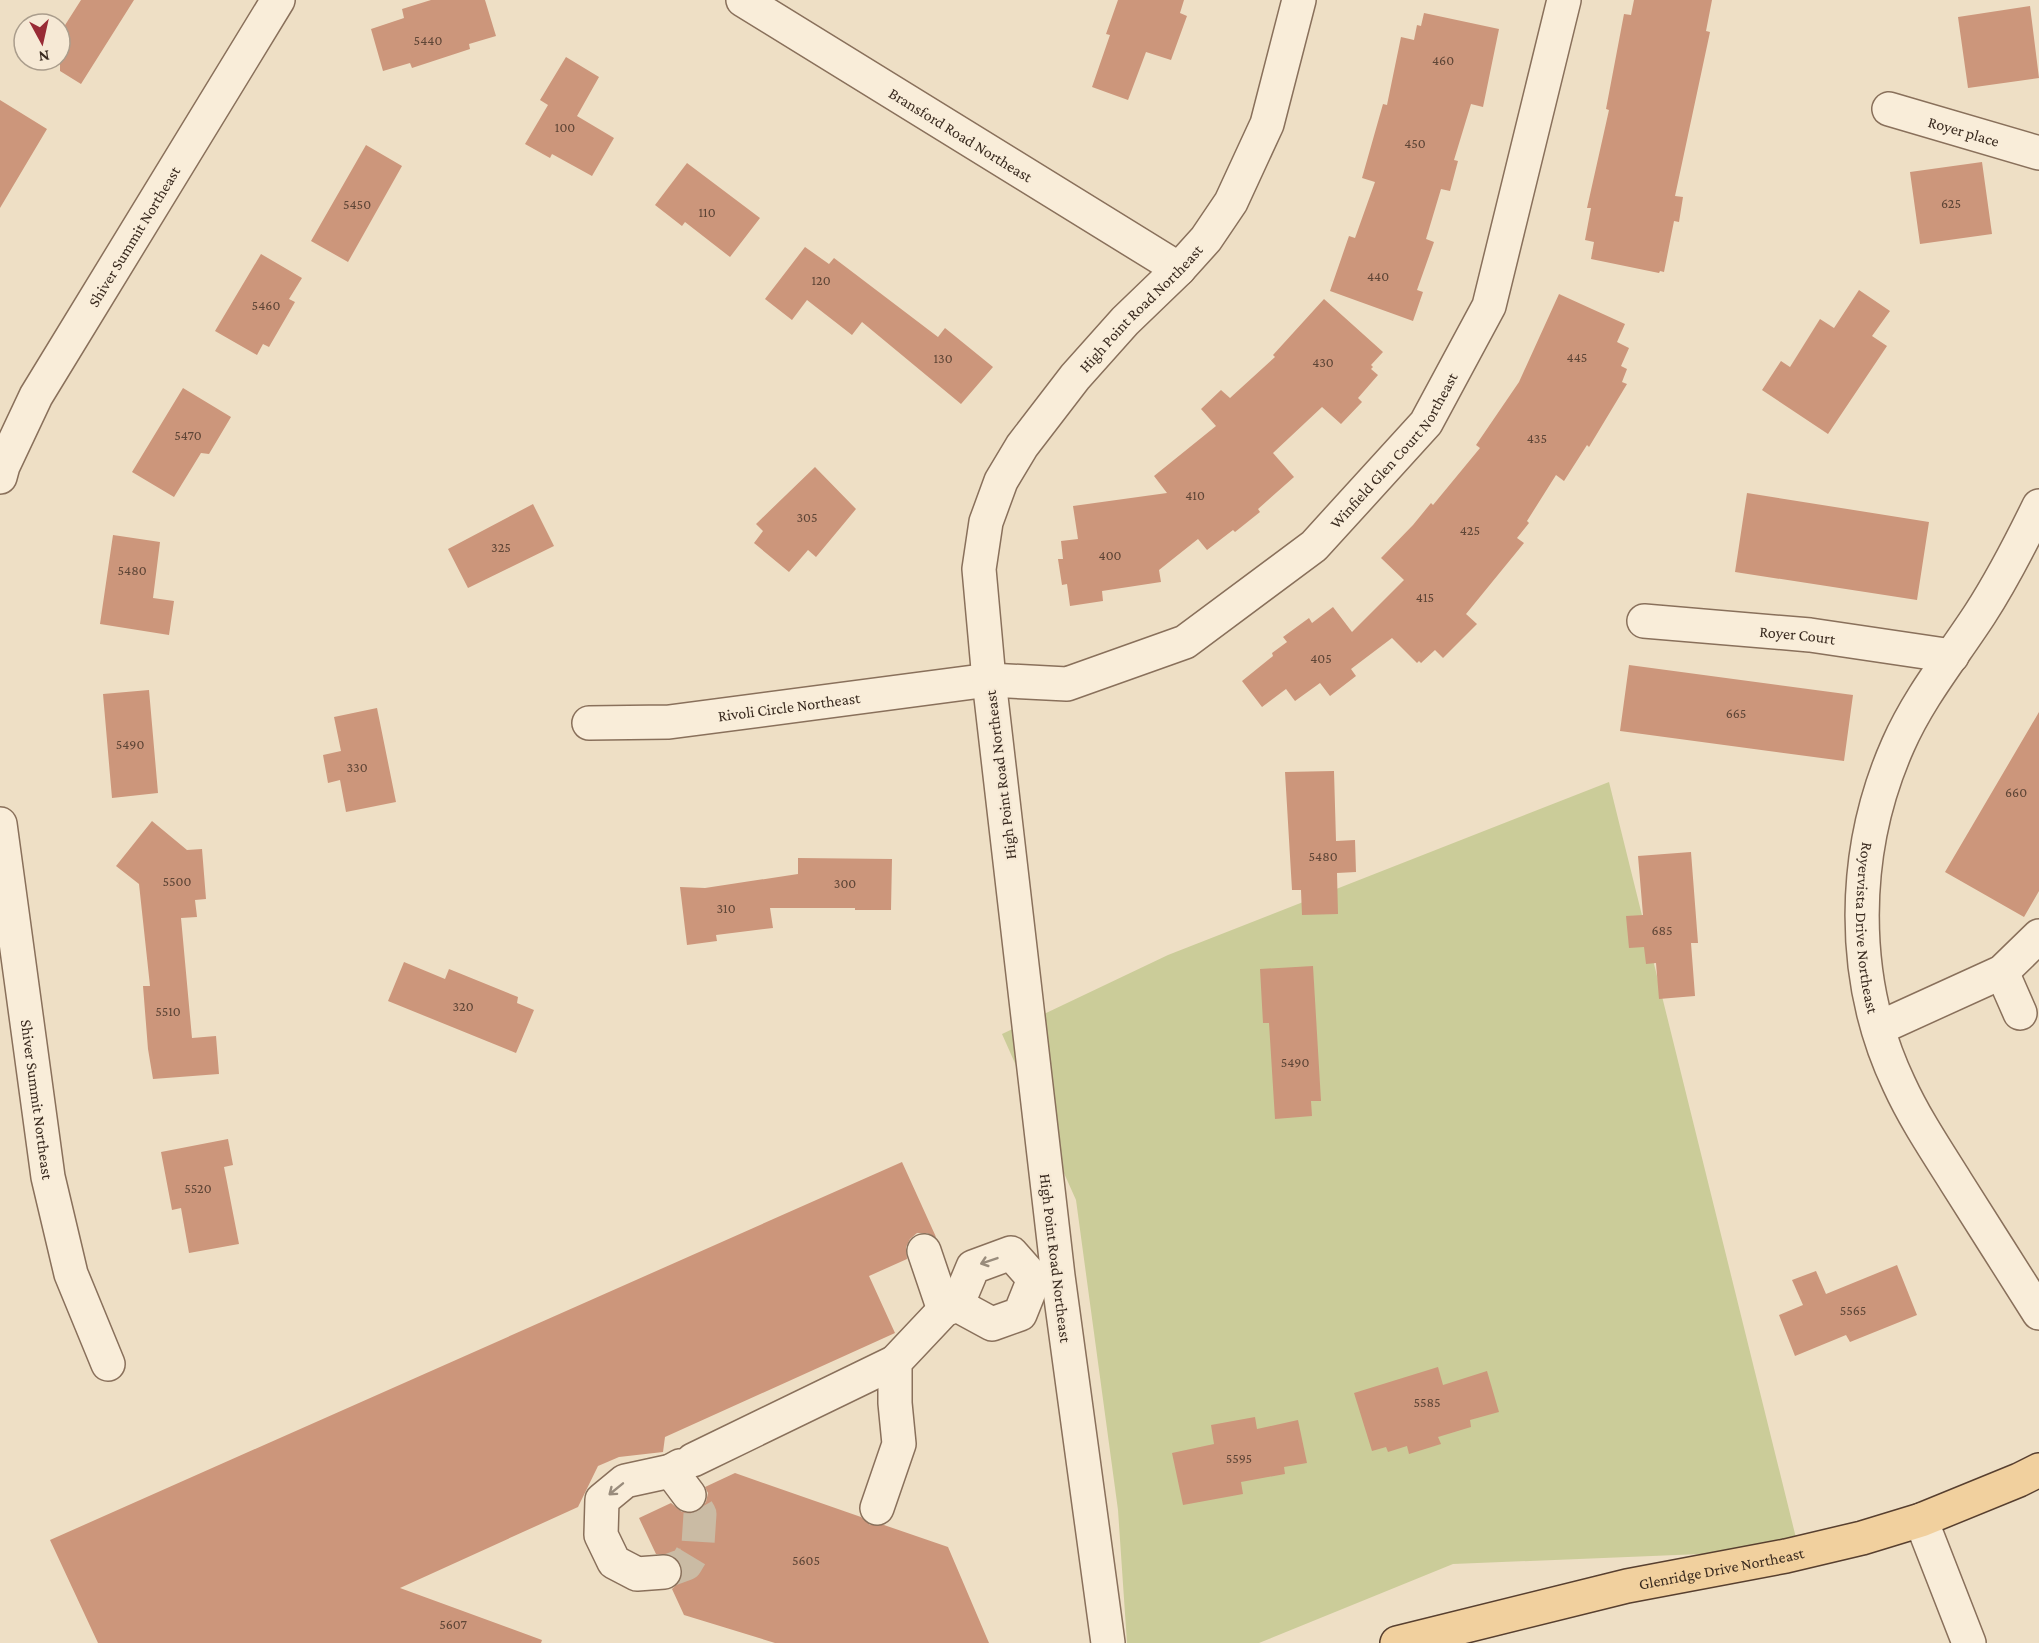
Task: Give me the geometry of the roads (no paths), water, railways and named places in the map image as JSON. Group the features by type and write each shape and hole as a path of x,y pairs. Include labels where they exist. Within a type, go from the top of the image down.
{"main road":[{"name":"Glenridge Drive Northeast","path":"1397,1643 1627,1586 1786,1556 1862,1538 1921,1520 2039,1470"}],"street":[{"name":"Shiver Summit Northeast","path":"0,477 36,396 278,0"},
{"name":"Bransford Road Northeast","path":"743,0 1179,269"},
{"name":"High Point Road Northeast","path":"1108,1643 1046,1278 979,569 986,522 1001,481 1022,446 1075,377 1125,321 1179,269 1206,239 1231,202 1267,124 1299,0"},
{"name":"Winfield Glen Court Northeast","path":"988,680 1067,684 1185,642 1314,546 1426,423 1489,306 1564,0"},
{"name":"Royer place","path":"1889,109 2039,153"},
{"name":"Royervista Drive Northeast","path":"2039,506 2021,544 1998,583 1921,701 1898,745 1873,819 1862,897 1863,939 1869,989 1879,1028 1898,1084 1922,1128 2039,1313"},
{"name":"Royer Court","path":"1644,621 1810,635 1952,656"},
{"name":"Rivoli Circle Northeast","path":"589,723 669,722 988,680"},
{"name":"Shiver Summit Northeast","path":"0,824 48,1177 71,1274 108,1364"},
{"path":"1879,1028 2002,972 2039,936"},
{"path":"2002,972 2020,1013"},
{"path":"664,1572 637,1574 614,1563 601,1535 602,1500 625,1481 683,1473 895,1362 950,1308 973,1267 1011,1253 1046,1278 1020,1314 992,1324 950,1308 924,1251"},
{"path":"877,1508 899,1444 895,1403 895,1362"},
{"path":"1921,1520 1969,1643"}],"tunnel":[{"path":"664,1572 686,1564 698,1544 700,1514 689,1495"}]}
